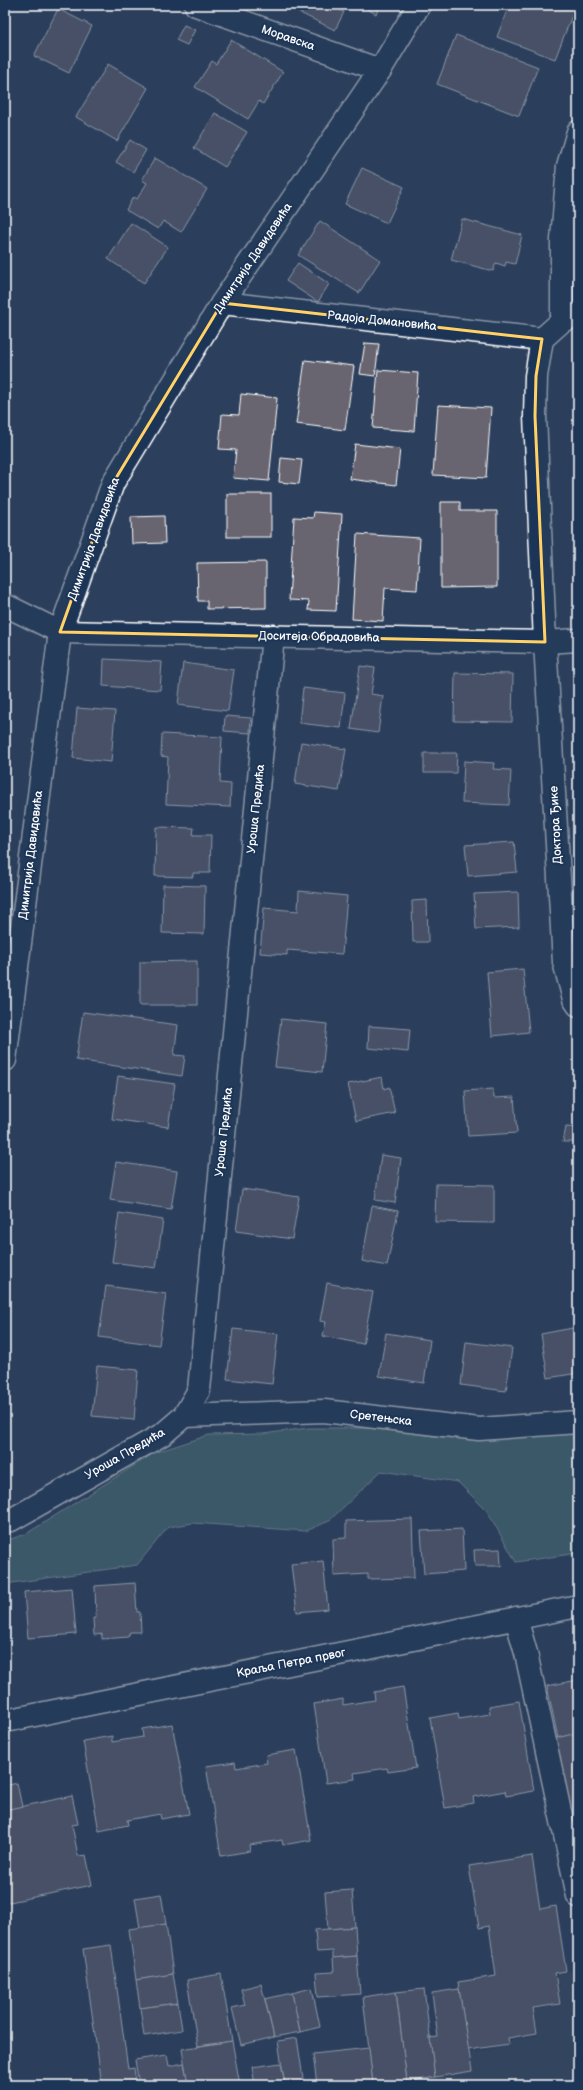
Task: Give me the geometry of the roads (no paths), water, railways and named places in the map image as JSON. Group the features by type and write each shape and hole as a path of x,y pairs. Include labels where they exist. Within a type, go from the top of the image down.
{"street":[{"name":"Моравска","path":"196,5 380,70"},
{"name":"Димитрија Давидовића","path":"5,1060 60,632 113,483 222,303 380,70 419,5"},
{"path":"545,642 535,416 536,376 542,339 570,318 562,240 568,166 578,132"},
{"name":"Радоја Домановића","path":"222,303 542,339"},
{"path":"5,604 60,632"},
{"name":"Доситеја Обрадовића","path":"60,632 545,642 578,640"},
{"name":"Уроша Предића","path":"5,1521 11,1520 163,1434 184,1416 199,1390 273,636"},
{"name":"Доктора Ђике","path":"545,642 564,962 574,999 578,1005"},
{"name":"Сретењска","path":"184,1416 324,1411 479,1429 578,1422"},
{"name":"Краља Петра првог","path":"5,1721 578,1606"},
{"path":"516,1618 526,1653 578,1896"}]}
